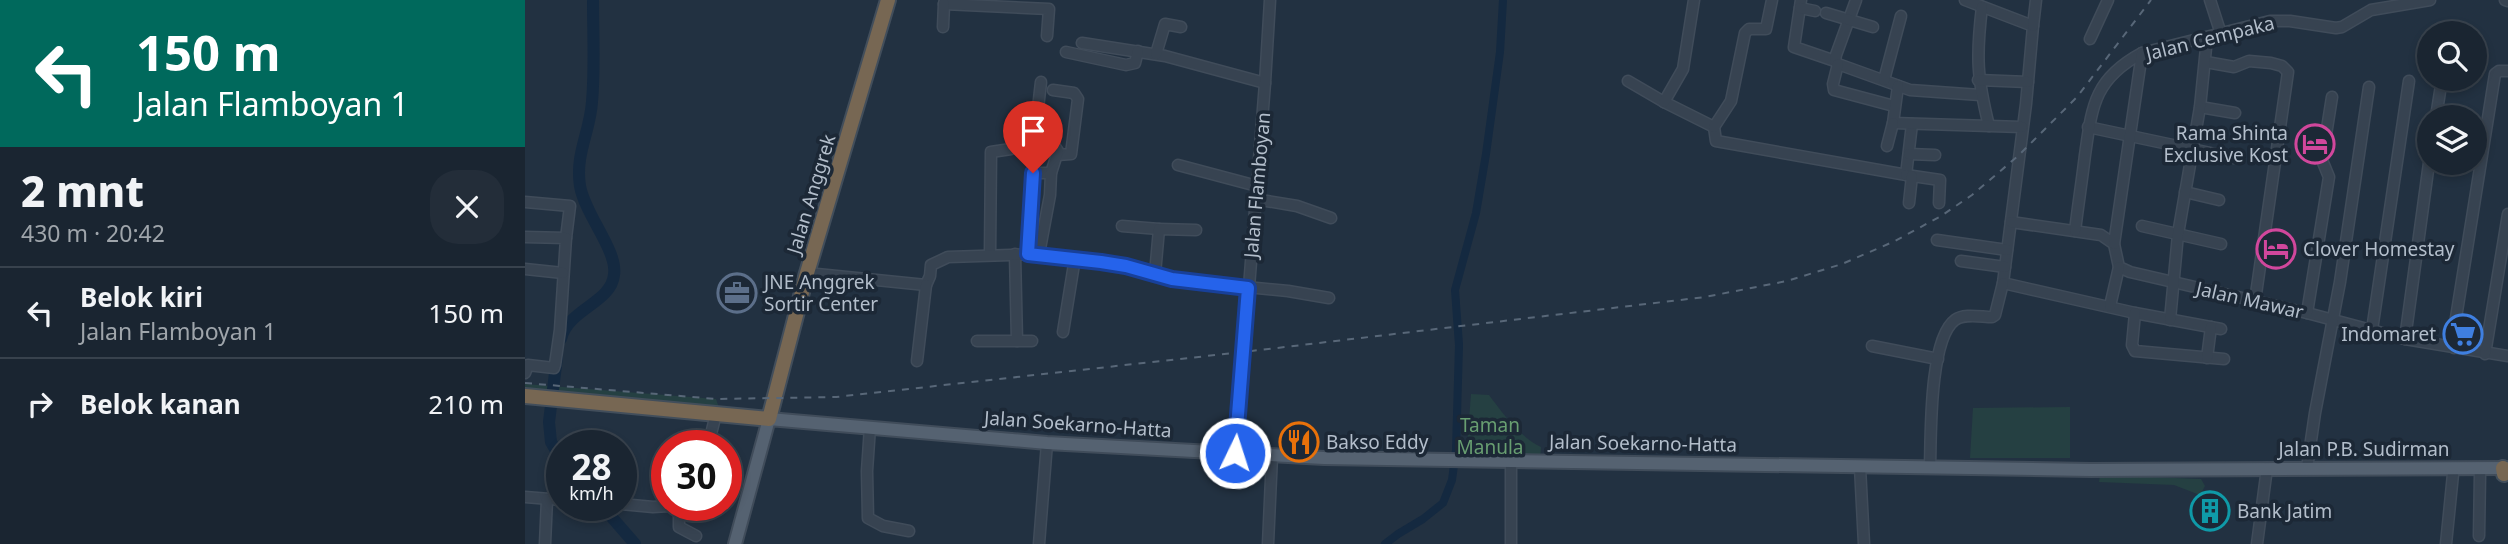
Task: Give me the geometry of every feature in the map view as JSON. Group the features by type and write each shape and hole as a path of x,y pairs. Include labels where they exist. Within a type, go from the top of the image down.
{"highway":[{"name":"Jalan Anggrek","path":"769,419 807,273 888,0"},
{"name":"Jalan Soekarno-Hatta","path":"525,396 769,419"}],"main road":[{"name":"Jalan Soekarno-Hatta","path":"769,419 1047,443 1272,456 1870,467 2264,470"},
{"path":"735,544 769,419"},
{"name":"Jalan P.B. Sudirman","path":"2264,470 2307,468 2506,471"},
{"name":"Jalan P.B. Sudirman","path":"2264,470 2453,474 2506,471"}],"street":[{"name":"Jalan Flamboyan","path":"1235,453 1270,0"},
{"path":"1664,102 1683,69 1694,0"},
{"path":"1772,0 1766,29 1749,29 1745,33 1731,101 1714,127 1716,141 1940,180 1939,203"},
{"path":"1856,0 1837,63 1833,90 1894,106"},
{"path":"1965,0 2033,26"},
{"path":"1930,467 1933,388 1947,331 1955,320 1964,317 1996,315 2011,222 2036,0"},
{"path":"2090,39 2108,0"},
{"path":"2210,0 2221,34"},
{"name":"Jalan Cempaka","path":"2075,231 2094,99 2117,69 2142,53 2270,21 2290,21 2336,28 2371,10 2428,0"},
{"path":"943,27 945,2 1049,9 1047,36"},
{"path":"1873,27 1821,12 1800,2 1794,47 1910,90 1980,95"},
{"path":"1982,7 1977,55 1978,79 1989,126"},
{"path":"1884,80 1901,16"},
{"path":"1156,54 1165,24 1181,27"},
{"path":"2170,320 2178,234 2200,107 2207,37"},
{"path":"1082,43 1156,54 1265,83"},
{"path":"1066,52 1126,65 1135,63 1138,51"},
{"path":"2110,306 2119,267 2114,244 2142,53"},
{"path":"2206,62 2234,68 2249,61 2271,63 2285,67 2289,79 2255,301"},
{"path":"2453,348 2495,74 2508,71"},
{"path":"1978,79 2028,82"},
{"path":"1628,81 1714,127"},
{"path":"2372,330 2409,81"},
{"path":"1034,143 1041,82"},
{"path":"1887,146 1898,86"},
{"path":"2307,468 2340,282 2369,87"},
{"path":"1052,90 1074,93 1078,99 1071,154 1057,155"},
{"path":"2307,313 2329,177 2322,160 2332,97"},
{"path":"2200,107 2235,113"},
{"path":"1893,123 2022,127"},
{"path":"1909,202 1912,124"},
{"path":"2088,127 2234,158"},
{"path":"990,255 991,152 1034,143 1054,145 1057,155 1051,173 1050,195 1033,254"},
{"path":"1909,154 1935,155"},
{"path":"1178,166 1257,186"},
{"path":"1033,254 1033,173 1051,173"},
{"path":"2405,339 2427,175"},
{"path":"2185,192 2219,200"},
{"path":"1255,199 1297,206 1331,218"},
{"path":"525,202 571,206 555,365 554,368 528,365 525,373"},
{"path":"2485,354 2508,214"},
{"path":"2011,222 2101,235 2114,244"},
{"path":"1122,226 1196,230"},
{"path":"2142,226 2221,244"},
{"path":"1155,274 1159,229"},
{"path":"525,236 566,239"},
{"path":"1937,240 2007,250"},
{"path":"1015,254 1017,341"},
{"path":"917,361 926,285 934,264 948,257 1033,254 1075,258 1126,266 1186,281 1329,298"},
{"path":"1063,332 1075,258"},
{"path":"1961,261 2005,267"},
{"name":"Jalan Mawar","path":"2119,267 2172,283 2307,313 2405,339 2508,356"},
{"path":"525,269 563,273"},
{"path":"807,273 926,285"},
{"path":"2003,282 2135,313 2216,328 2207,358"},
{"path":"2135,313 2132,345 2135,351 2224,359"},
{"path":"977,341 1032,341"},
{"path":"1872,346 1938,359"},
{"path":"712,430 716,414"},
{"path":"870,427 868,518 883,526 909,531"},
{"path":"1039,544 1047,443"},
{"path":"1268,544 1272,456"},
{"path":"1511,461 1511,544"},
{"path":"1864,544 1870,467"},
{"path":"2257,544 2264,470"},
{"path":"2446,544 2453,474"},
{"path":"2479,536 2480,474"},
{"path":"525,497 546,499"},
{"path":"545,544 546,521"},
{"path":"679,521 679,527 696,536"}],"green space":[{"path":"525,384 716,399 721,414 525,394"},
{"name":"Taman Manula","path":"1471,394 1489,395 1519,431 1541,447 1540,461 1466,459"},
{"path":"2070,407 2070,458 1970,458 1973,408"},
{"path":"2100,475 2201,479 2205,486 2200,495 2174,485 2099,482"}],"waterway":[{"path":"561,339 572,320 605,293 614,275 611,255 583,197 579,174 592,102 593,0"},
{"path":"1385,544 1443,503 1452,480 1456,450 1459,345 1455,290 1476,213 1486,154 1500,52 1503,0"},
{"path":"550,430 557,357"},
{"path":"615,521 635,544"}],"railway":[{"path":"525,383 716,399 836,397 1705,297 1787,281 1842,264 1895,241 1941,216 1972,195 2018,156 2077,97 2151,0"}],"place":[{"name":"Rama Shinta Exclusive Kost","path":"2315,144"},
{"name":"Clover Homestay","path":"2276,249"},
{"name":"JNE Anggrek Sortir Center","path":"737,293"},
{"name":"Indomaret","path":"2463,334"},
{"name":"Bakso Eddy","path":"1299,442"},
{"name":"Bank Jatim","path":"2210,511"}],"route":[{"path":"1033,173 1028,254 1101,262 1172,279 1248,288 1235,453"}]}
